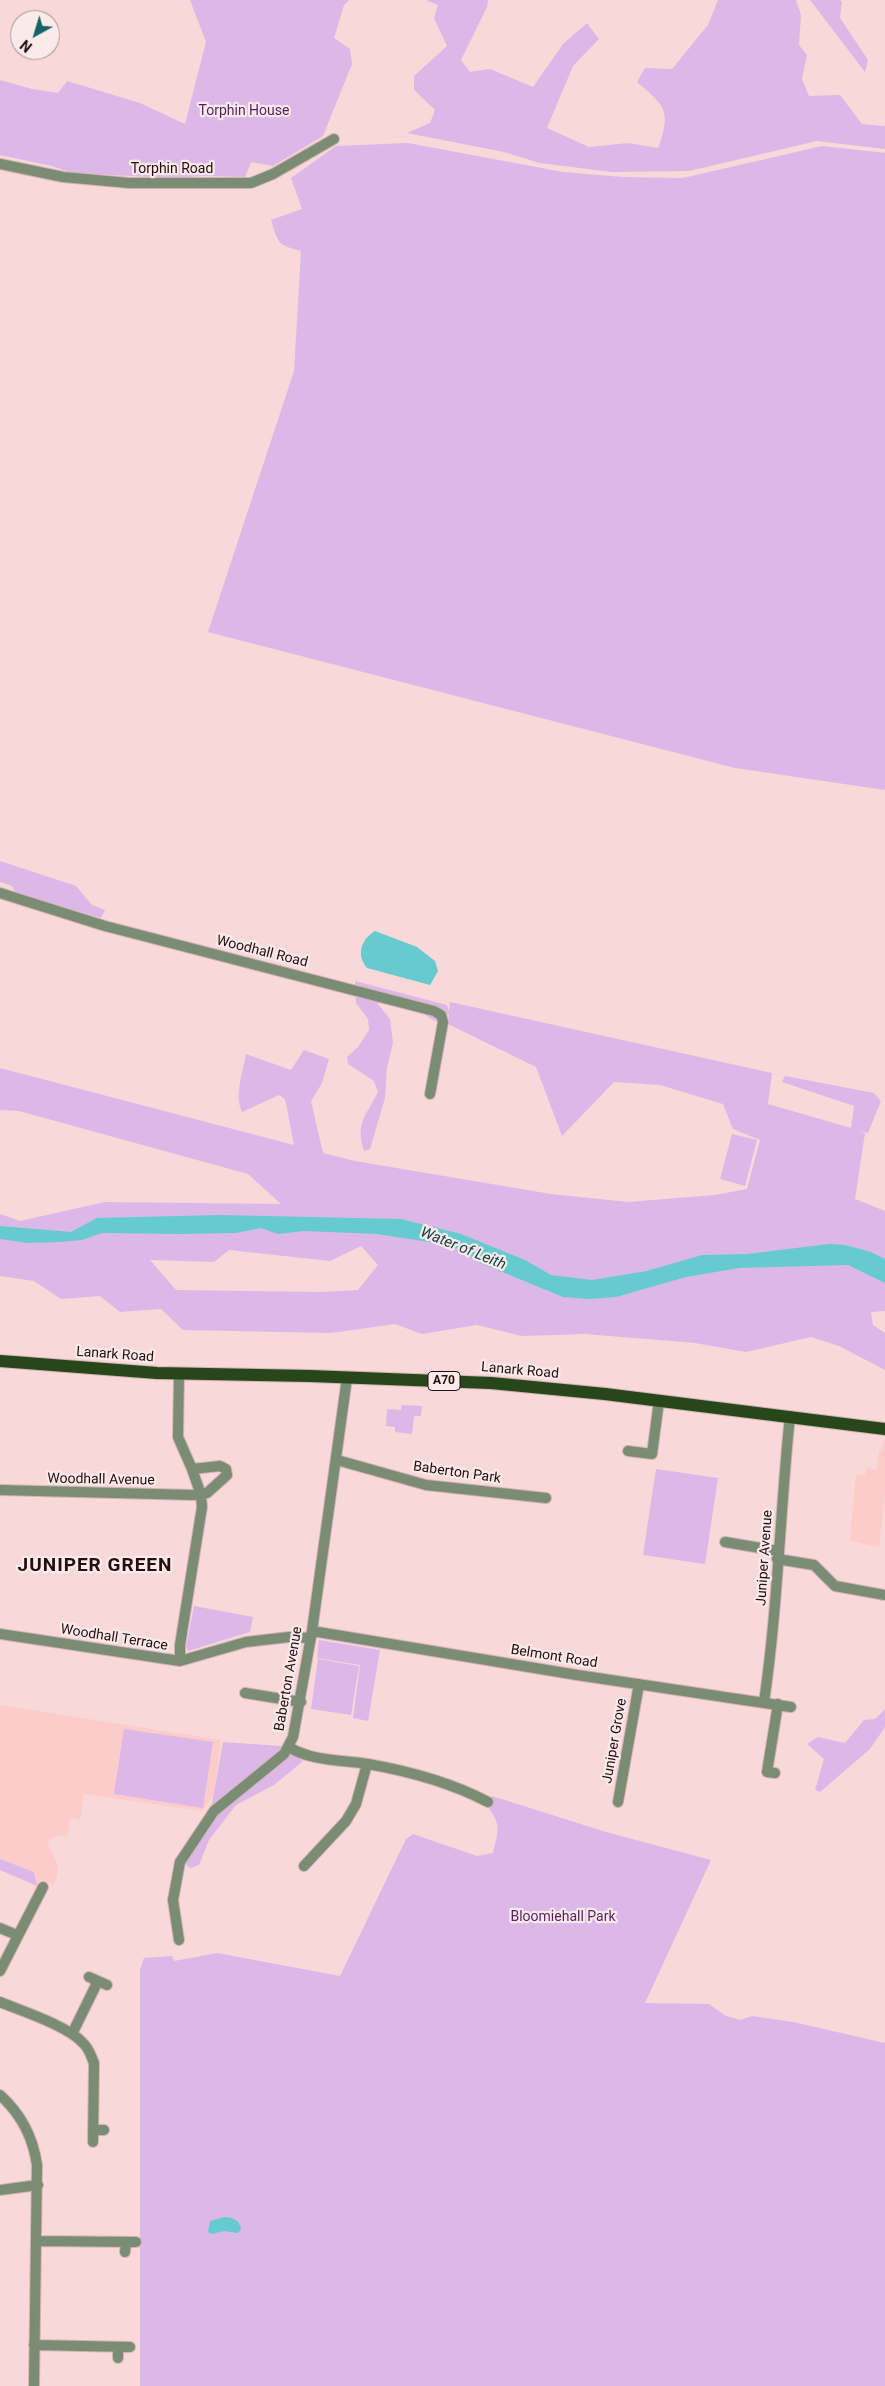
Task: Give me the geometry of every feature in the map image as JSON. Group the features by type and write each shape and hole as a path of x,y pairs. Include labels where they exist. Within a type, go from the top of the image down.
{"main road":[{"name":"Lanark Road","path":"0,1361 179,1373 491,1383 790,1416 885,1429"}],"street":[{"name":"Torphin Road","path":"0,164 63,177 129,183 251,183 262,180 334,140"},
{"name":"Woodhall Road","path":"0,893 105,926 434,1011 441,1015 443,1022 430,1094"},
{"path":"179,1373 178,1437 192,1468 201,1494 202,1506 180,1645 180,1661"},
{"name":"Baberton Avenue","path":"178,1940 173,1900 180,1862 214,1811 271,1766 289,1748 301,1702 312,1635 337,1460 346,1378"},
{"path":"628,1451 652,1454 659,1401"},
{"name":"Juniper Avenue","path":"764,1702 775,1613 790,1416"},
{"name":"Baberton Park","path":"337,1460 426,1485 546,1498"},
{"path":"192,1468 220,1466 227,1472 224,1480 201,1494"},
{"name":"Woodhall Avenue","path":"0,1490 201,1494"},
{"path":"725,1542 814,1565 835,1586 885,1595"},
{"name":"Woodhall Terrace","path":"0,1634 180,1661 246,1642 312,1635"},
{"name":"Belmont Road","path":"312,1635 791,1706"},
{"name":"Juniper Grove","path":"618,1802 639,1684"},
{"path":"245,1693 301,1702"},
{"path":"776,1773 767,1772 778,1704"},
{"path":"289,1748 303,1754 367,1764 465,1789 488,1802"},
{"path":"304,1866 346,1821 356,1804 367,1764"},
{"path":"0,1971 43,1887"},
{"path":"0,1928 17,1935"},
{"path":"72,2034 98,1981"},
{"path":"0,2002 72,2034 83,2043 94,2063 93,2142"},
{"path":"0,2095 19,2116 32,2142 37,2165 34,2386"},
{"path":"93,2130 104,2130"},
{"path":"0,2190 38,2185"},
{"path":"37,2242 129,2245"},
{"path":"34,2345 118,2352 130,2347"}],"shaded area":[{"path":"885,1437 885,1493 879,1547 850,1541 856,1474 865,1475 866,1468 877,1470 879,1450 882,1451"},
{"path":"0,1705 221,1740 214,1795 202,1811 84,1794 80,1820 71,1818 67,1837 57,1835 47,1842 58,1865 57,1877 53,1884 40,1880 37,1886 0,1870"}],"green space":[{"name":"Torphin House","path":"190,0 349,0 344,5 334,38 350,49 352,64 323,136 273,166 251,162 245,177 203,176 171,178 72,173 52,166 0,155 0,80 32,89 58,93 67,81 140,103 185,124 206,42"},
{"path":"426,0 488,0 487,7 461,60 470,72 490,69 533,87 563,44 587,23 599,39 573,66 547,128 589,147 628,143 658,148 665,125 665,117 660,104 637,82 645,68 672,69 708,25 718,0 796,0 801,15 799,45 807,55 802,79 809,96 840,95 862,124 885,126 885,149 817,141 689,171 612,172 540,163 504,152 407,133 430,123 435,110 414,90 414,76 447,46 434,18 438,5"},
{"path":"810,0 840,0 842,2 840,18 868,60 865,72"},
{"path":"408,143 563,172 622,177 683,178 822,146 885,153 885,790 735,768 208,632 294,371 301,251 287,247 280,242 271,220 302,209 291,178 336,146"},
{"path":"0,861 76,886 92,905 105,910 101,918 16,893 12,886 0,882"},
{"path":"355,981 447,1005 449,1012 450,1002 772,1073 768,1104 851,1128 854,1106 782,1082 785,1076 874,1093 881,1101 868,1133 859,1130 865,1133 855,1199 885,1211 885,1311 871,1312 873,1325 885,1333 885,1370 839,1346 811,1337 746,1352 695,1343 585,1334 522,1336 477,1325 422,1334 395,1324 331,1333 183,1330 161,1309 120,1312 100,1296 61,1299 34,1281 0,1276 0,1214 20,1221 105,1202 281,1204 248,1174 19,1111 0,1110 0,1068 294,1145 285,1099 279,1095 242,1112 239,1091 246,1054 291,1070 304,1050 329,1059 322,1083 311,1101 323,1153 355,1161 551,1194 628,1202 715,1195 747,1189 760,1140 733,1129 723,1104 660,1085 614,1082 562,1136 536,1067 448,1024 449,1014 435,1021 409,1005 377,1003 390,1019 393,1043 387,1067 385,1098 370,1149 364,1151 361,1126 378,1092 374,1081 348,1064 347,1057 358,1047 369,1030 368,1019 356,1003","holes":["361,1246 378,1265 358,1290 320,1292 176,1290 150,1260 214,1262 229,1250 330,1261"]},
{"path":"732,1134 757,1140 745,1186 720,1179"},
{"path":"402,1405 422,1406 421,1416 414,1416 412,1434 395,1432 395,1427 386,1426 387,1409 401,1410"},
{"path":"656,1469 718,1478 705,1564 643,1555"},
{"path":"194,1606 253,1617 250,1632 188,1651 186,1647"},
{"path":"319,1640 380,1650 368,1721 353,1718 360,1665 317,1658"},
{"path":"318,1659 359,1666 351,1715 311,1709"},
{"path":"885,1709 885,1727 870,1749 820,1792 815,1790 824,1759 807,1744 818,1737 845,1743 864,1720 875,1719"},
{"path":"124,1729 213,1742 203,1808 114,1794"},
{"path":"223,1742 281,1746 303,1761 274,1785 236,1805 209,1840 199,1865 190,1868 180,1859 212,1804"},
{"name":"Bloomiehall Park","path":"492,1796 606,1832 711,1860 645,2003 709,2004 726,2016 740,2020 752,2016 793,2022 885,2043 885,2386 140,2386 140,1969 144,1958 172,1956 174,1961 217,1953 340,1976 406,1839 413,1834 477,1856 493,1853 498,1828 492,1812 487,1806"},
{"path":"0,1859 34,1872 37,1886 0,1870"}],"water":[{"path":"375,931 417,947 435,961 438,971 430,985 367,968 361,953 363,943"},
{"name":"Water of Leith","path":"220,1215 401,1219 461,1234 525,1260 551,1275 592,1280 647,1271 702,1255 747,1254 829,1244 845,1245 871,1252 885,1259 885,1283 848,1265 739,1268 686,1277 616,1297 589,1299 563,1297 478,1262 465,1251 442,1244 377,1234 304,1231 278,1234 261,1228 236,1233 102,1233 82,1240 60,1242 28,1243 0,1239 0,1226 71,1232 97,1218"},
{"path":"225,2217 236,2220 241,2230 237,2233 224,2231 212,2234 208,2232 210,2221"}],"district":[{"name":"JUNIPER GREEN","path":"95,1566"}]}
